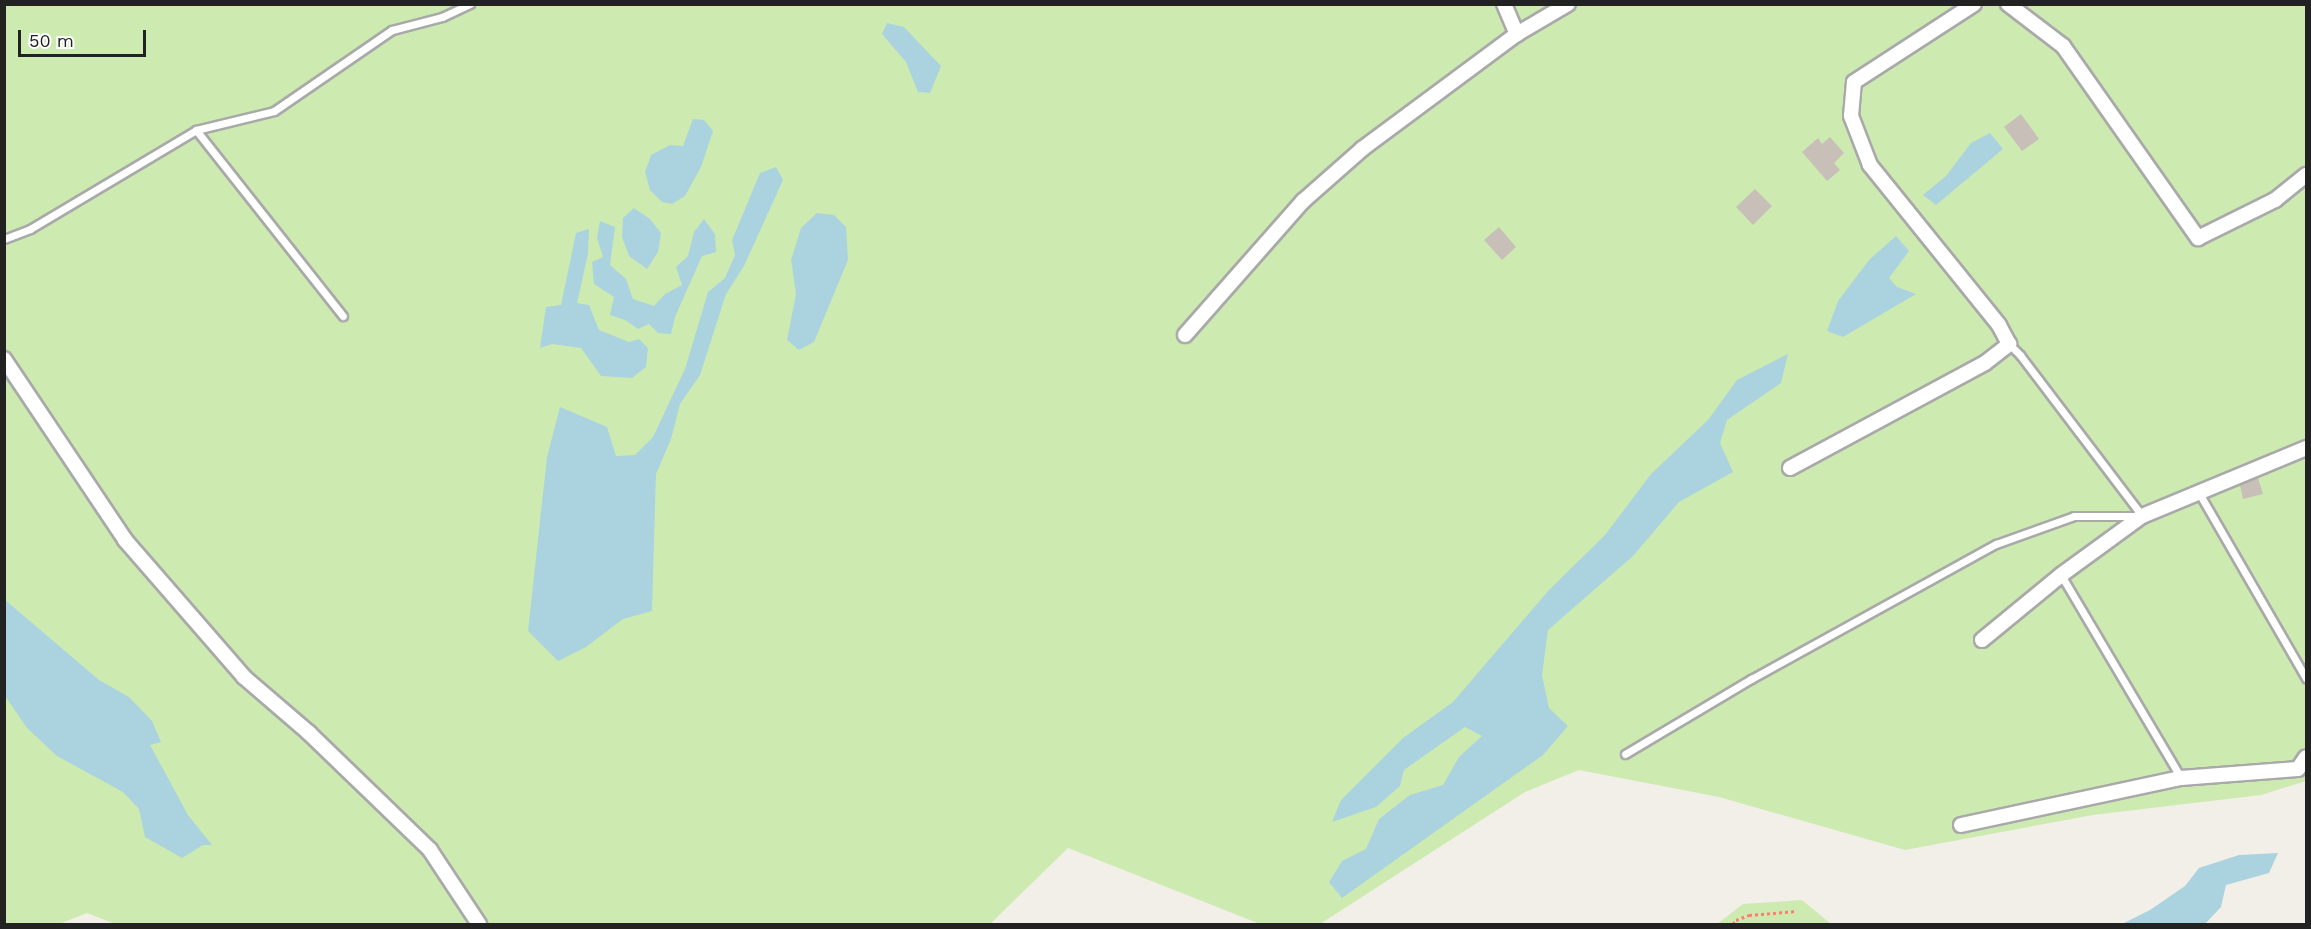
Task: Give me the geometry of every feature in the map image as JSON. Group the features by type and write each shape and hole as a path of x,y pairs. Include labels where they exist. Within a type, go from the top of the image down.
{"street":[{"path":"1504,4 1517,34"},
{"path":"1185,335 1303,201 1362,149 1517,34 1568,4"},
{"path":"1790,468 1984,363 2008,344 1999,326 1870,165 1851,116 1854,82 1974,4"},
{"path":"2008,4 2063,46 2198,238 2275,200 2307,176"},
{"path":"4,359 125,540 244,676 309,733 430,850 479,924"},
{"path":"1982,640 2061,575 2142,516 2307,448"},
{"path":"1960,825 2181,778 2298,769 2307,757"}],"lane":[{"path":"4,239 30,229 196,130 274,111 392,30 442,17 470,4"},
{"path":"196,130 343,316"},
{"path":"2008,344 2020,355 2142,516"},
{"path":"2199,493 2307,678"},
{"path":"1625,754 1762,673 1996,544 2074,516 2142,516"},
{"path":"2061,575 2181,778"}],"path":[{"path":"1733,924 1736,920 1749,915 1797,911"}],"green space":[{"path":"5,5 2306,5 2306,781 2261,795 2093,815 1905,850 1719,797 1579,770 1525,792 1320,924 1260,924 1068,848 990,924 115,924 87,913 59,924 5,924"},
{"path":"1802,900 1831,924 1717,924 1743,904"}],"water":[{"path":"887,23 904,27 941,66 930,93 918,92 906,62 882,34"},
{"path":"693,119 704,120 713,131 701,167 685,196 672,204 662,202 650,190 645,172 651,155 670,145 683,146"},
{"path":"1990,133 2003,149 1936,205 1923,195 1946,176 1971,143"},
{"path":"776,167 783,180 744,266 726,294 700,375 680,404 671,439 656,474 652,611 623,619 586,647 558,661 528,631 547,457 560,407 607,427 616,456 635,455 653,437 685,369 708,292 725,278 735,255 732,240 760,173"},
{"path":"634,208 650,219 661,233 658,252 647,269 629,256 622,237 623,218"},
{"path":"817,213 834,215 846,227 848,260 814,342 799,350 787,340 796,294 791,260 801,228"},
{"path":"704,219 715,234 716,252 702,256 675,317 671,334 658,333 649,324 638,329 625,320 610,315 614,297 594,284 592,262 603,257 597,238 600,221 615,227 610,265 626,279 633,299 654,306 665,294 682,285 676,267 688,256 694,232"},
{"path":"589,229 588,254 577,303 589,305 599,330 629,342 639,339 648,348 646,367 632,378 601,376 581,348 552,344 540,348 546,307 561,305 576,233"},
{"path":"1896,236 1909,251 1889,278 1897,287 1916,294 1843,337 1827,331 1838,301 1869,260"},
{"path":"1788,354 1781,383 1727,420 1720,443 1733,472 1679,502 1633,556 1548,630 1542,675 1549,708 1568,726 1543,755 1342,898 1329,882 1342,861 1366,849 1379,819 1410,795 1443,785 1459,757 1482,736 1465,727 1404,770 1400,786 1376,807 1332,822 1341,800 1403,738 1453,702 1549,590 1605,535 1651,474 1708,420 1737,380"},
{"path":"4,599 99,680 129,697 152,721 161,742 150,745 188,815 212,845 203,845 182,858 145,837 139,809 123,792 57,756 27,728 5,696"},
{"path":"2278,853 2269,873 2226,885 2221,907 2205,924 2122,924 2150,910 2185,886 2199,868 2239,855"}],"building":[{"path":"2021,114 2039,139 2022,151 2004,127"},
{"path":"1830,137 1844,153 1834,163 1840,170 1827,181 1802,152 1818,138 1822,144"},
{"path":"1755,189 1772,206 1753,225 1736,207"},
{"path":"1499,227 1516,247 1502,260 1484,240"},
{"path":"2258,478 2263,494 2243,499 2240,485"}]}
